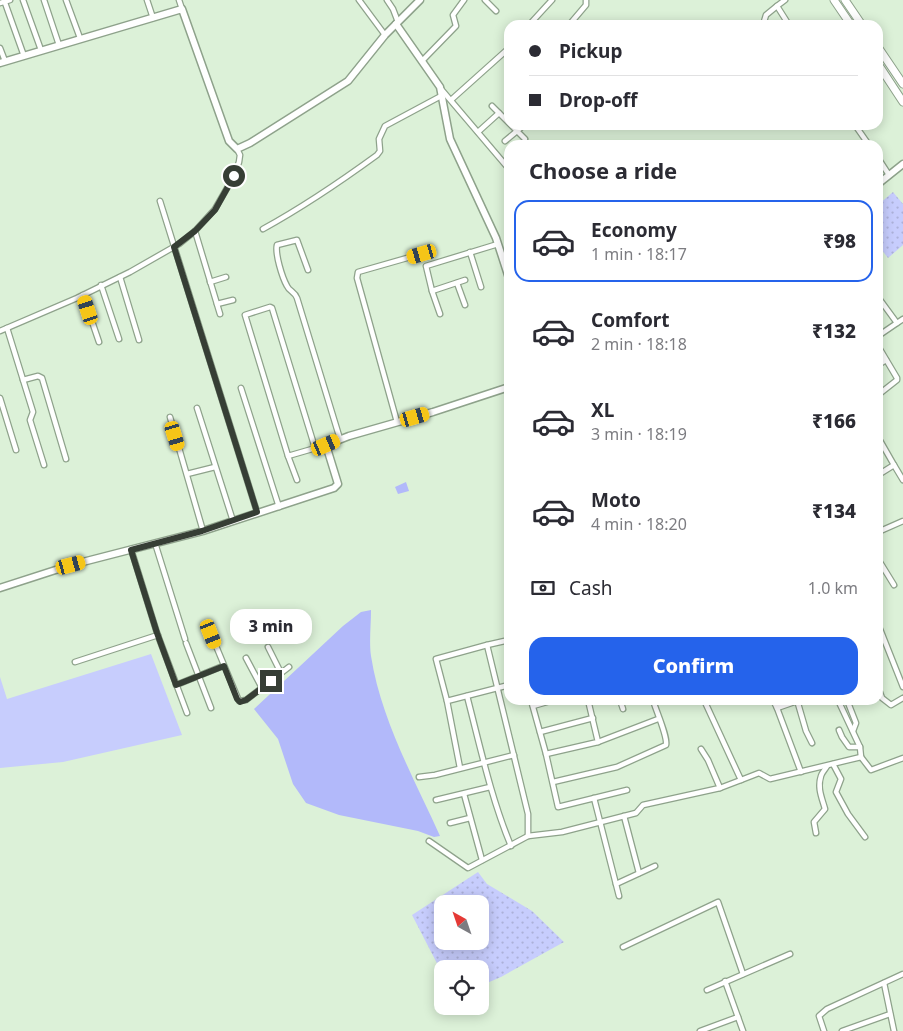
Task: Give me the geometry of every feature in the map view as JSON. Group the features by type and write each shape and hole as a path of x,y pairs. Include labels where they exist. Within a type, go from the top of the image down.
{"main road":[{"path":"834,0 848,20"},
{"path":"841,10 846,2 859,20"},
{"path":"883,54 903,84"},
{"path":"883,72 903,102"}],"street":[{"path":"23,0 41,50"},
{"path":"44,0 59,45"},
{"path":"66,0 80,38"},
{"path":"147,0 152,18"},
{"path":"0,331 102,286 174,247 195,231 215,210 234,176 240,155 229,141 179,0"},
{"path":"358,0 385,35"},
{"path":"387,0 394,9 397,23 441,92 451,100 504,163"},
{"path":"237,149 250,143 348,81 385,35 420,0"},
{"path":"422,61 456,26 453,15 464,0"},
{"path":"485,0 496,11"},
{"path":"534,20 552,0"},
{"path":"574,20 583,10 586,0"},
{"path":"764,20 766,15 785,0"},
{"path":"5,1 24,56"},
{"path":"777,6 786,20"},
{"path":"0,48 2,62 182,10"},
{"path":"451,100 504,52"},
{"path":"262,230 331,188 377,155 380,151 379,139 385,126 441,92"},
{"path":"441,92 450,139 471,182 504,263"},
{"path":"492,106 504,118"},
{"path":"478,132 499,113"},
{"path":"505,140 517,131 525,139"},
{"path":"883,180 903,164"},
{"path":"883,166 889,175"},
{"path":"160,200 257,512"},
{"path":"195,231 220,314"},
{"path":"308,270 297,240 277,245 277,255 288,288 295,293 297,298 340,439"},
{"path":"426,266 498,244"},
{"path":"397,422 357,278 358,272 428,252"},
{"path":"470,252 481,287"},
{"path":"422,254 440,314"},
{"path":"120,277 139,340"},
{"path":"210,282 226,277"},
{"path":"432,291 465,280"},
{"path":"457,283 465,305"},
{"path":"102,286 119,338"},
{"path":"83,294 98,342"},
{"path":"217,304 233,300"},
{"path":"883,304 896,323"},
{"path":"297,480 245,316 270,307 272,308 315,448"},
{"path":"883,332 903,318"},
{"path":"7,328 33,412 30,420 44,465"},
{"path":"883,355 897,378 903,380"},
{"path":"23,380 38,376 42,378 66,459"},
{"path":"883,391 897,378"},
{"path":"242,388 278,506"},
{"path":"288,456 504,389"},
{"path":"0,398 16,450"},
{"path":"197,408 233,521"},
{"path":"170,417 202,531"},
{"path":"0,588 71,565 202,531 334,488 338,484 326,445"},
{"path":"883,446 903,480"},
{"path":"883,471 894,465"},
{"path":"187,474 215,467"},
{"path":"883,530 903,521"},
{"path":"156,543 186,641 211,708"},
{"path":"131,550 158,636 187,713"},
{"path":"883,567 894,585"},
{"path":"211,634 239,701 246,700 289,667"},
{"path":"76,662 158,636"},
{"path":"883,637 903,687"},
{"path":"460,768 447,701 436,659 504,641"},
{"path":"487,645 528,814 528,836"},
{"path":"268,647 281,673"},
{"path":"246,658 262,688"},
{"path":"176,685 224,666"},
{"path":"447,701 504,686"},
{"path":"467,696 499,818 511,846"},
{"path":"883,699 891,705 903,698"},
{"path":"533,705 558,807 627,790"},
{"path":"589,705 598,742"},
{"path":"622,705 623,709"},
{"path":"553,782 617,767 666,745 667,738 658,719 654,705"},
{"path":"706,705 741,780"},
{"path":"776,705 801,772"},
{"path":"777,708 785,705"},
{"path":"799,705 806,731 812,743"},
{"path":"840,705 860,747 861,757 871,770 903,758"},
{"path":"849,705 856,723 853,732"},
{"path":"540,732 593,718"},
{"path":"546,754 598,742 658,719"},
{"path":"839,730 849,747 860,747"},
{"path":"701,749 720,788"},
{"path":"419,777 514,754"},
{"path":"429,841 468,868 528,836 562,832 636,813 643,805 720,788 759,773 770,779 861,757"},
{"path":"833,764 841,779 836,792 848,814 865,837"},
{"path":"816,833 814,822 825,809 819,790 821,774 827,766"},
{"path":"436,800 490,787"},
{"path":"464,794 482,860"},
{"path":"594,798 619,896"},
{"path":"624,816 639,873"},
{"path":"450,823 470,818"},
{"path":"616,884 655,866"},
{"path":"623,947 718,902 743,974"},
{"path":"707,990 790,954"},
{"path":"824,1031 819,1016 827,1010 903,974"},
{"path":"725,981 743,1031"},
{"path":"884,983 894,1031"},
{"path":"842,1031 890,1014"},
{"path":"700,1031 738,1017"}],"shaded area":[{"path":"893,192 903,204 903,245 888,258 883,252 883,201"},
{"path":"406,482 409,491 398,494 395,487"},
{"path":"371,610 371,656 382,703 390,726 440,836 434,837 418,831 339,815 306,803 293,784 278,739 254,709 343,626 361,612"},
{"path":"151,654 182,735 63,762 0,768 0,677 7,699"},
{"path":"478,872 487,884 532,911 564,942 489,982 489,960 435,960 412,915 434,901 434,950 489,950 489,895 443,895"}],"route":[{"path":"234,176 215,210 195,231 174,247 257,512 202,531 131,550 157,633 176,685 224,666 237,699 240,702 246,700 271,681"}]}
